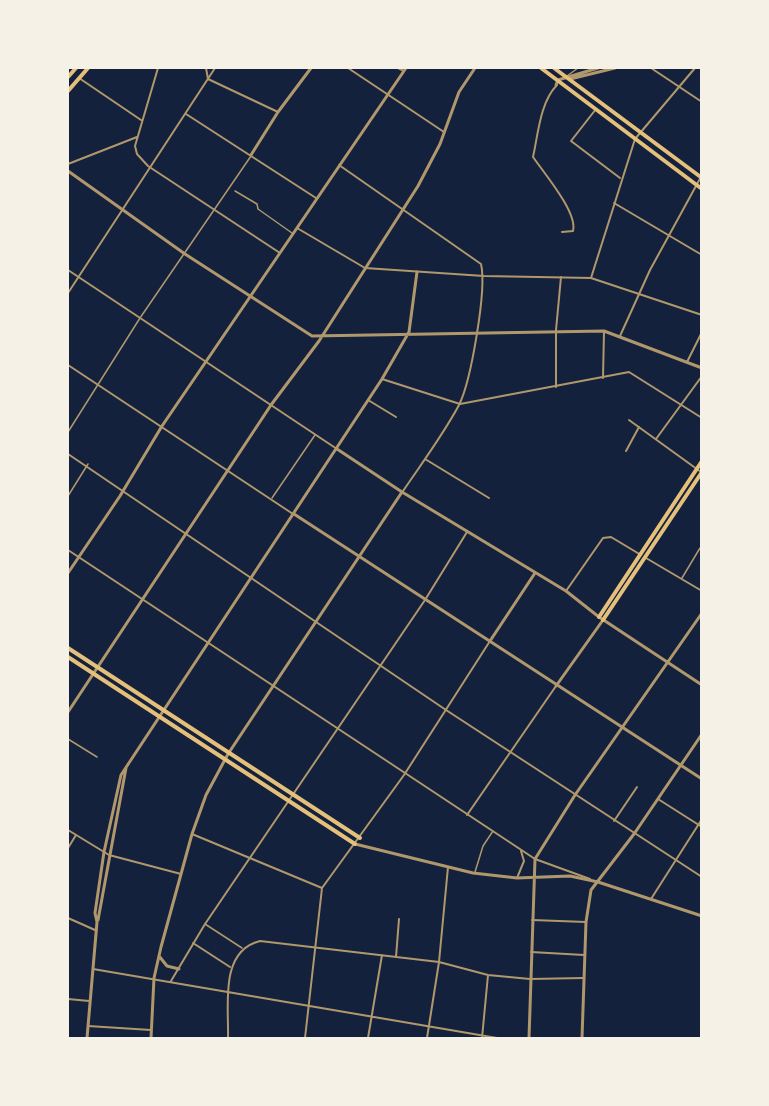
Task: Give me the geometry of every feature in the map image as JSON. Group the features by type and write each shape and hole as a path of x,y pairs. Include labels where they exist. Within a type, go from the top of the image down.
{"main road":[{"path":"68,77 76,68"},
{"path":"68,91 88,68"},
{"path":"541,68 702,189"},
{"path":"554,68 701,177"},
{"path":"643,556 702,461"},
{"path":"601,618 701,472"},
{"path":"68,648 360,838"},
{"path":"68,657 355,844"}],"street":[{"path":"158,68 137,136 135,146 137,154 148,166 280,253"},
{"path":"206,68 208,79"},
{"path":"68,293 148,166 186,114 215,68"},
{"path":"68,432 212,210 278,112 311,68"},
{"path":"348,68 389,93 444,132"},
{"path":"68,573 120,496 121,490 162,426 252,297 316,198 405,69 398,68"},
{"path":"68,712 271,405 323,334 403,210 418,186 444,132 459,92 475,68"},
{"path":"568,78 578,68"},
{"path":"562,232 573,231 575,225 571,214 533,157 550,92 558,83 598,68"},
{"path":"568,78 615,68"},
{"path":"651,68 702,102"},
{"path":"591,278 635,139 695,68"},
{"path":"79,78 141,120"},
{"path":"208,79 278,112"},
{"path":"596,109 571,141 621,178"},
{"path":"186,114 316,198"},
{"path":"68,164 137,136"},
{"path":"151,1038 154,978 159,955 192,834 206,795 228,754 460,404 477,331 484,276 481,264 339,165"},
{"path":"68,171 185,254 312,336 409,332 604,331 702,368"},
{"path":"620,336 668,235 694,184 701,177"},
{"path":"235,191 257,204 258,209 293,233"},
{"path":"614,203 702,255"},
{"path":"297,228 364,268 484,276 591,278 702,315"},
{"path":"68,270 402,492 566,591 601,618 702,685"},
{"path":"97,922 95,913 104,852 121,775 382,379 409,332 417,272"},
{"path":"556,387 556,330 561,277"},
{"path":"603,378 604,331"},
{"path":"687,362 702,332"},
{"path":"68,364 357,557 702,779"},
{"path":"382,379 460,404 629,372 702,418"},
{"path":"656,439 702,375"},
{"path":"368,400 396,417"},
{"path":"629,420 701,472"},
{"path":"626,451 639,426"},
{"path":"271,498 315,435"},
{"path":"68,454 185,536 702,877"},
{"path":"425,459 489,498"},
{"path":"68,496 87,466"},
{"path":"171,981 204,924 425,600 467,532"},
{"path":"566,591 603,538 611,537 702,591"},
{"path":"681,579 700,548"},
{"path":"68,550 207,645 535,859 702,916"},
{"path":"305,1038 322,888 404,775 535,573"},
{"path":"529,1038 535,859 575,795 702,613"},
{"path":"467,814 601,618"},
{"path":"582,1038 587,902 591,890 634,834 702,734"},
{"path":"68,739 97,758"},
{"path":"87,1038 97,922 101,913 109,855 127,766"},
{"path":"614,821 637,787"},
{"path":"657,799 700,826"},
{"path":"651,900 675,860 700,826 702,819"},
{"path":"68,830 109,855 181,874"},
{"path":"475,873 483,846 493,831"},
{"path":"192,834 322,888"},
{"path":"68,848 76,835"},
{"path":"355,844 475,873 517,878 570,876 598,882"},
{"path":"517,878 524,861 519,848"},
{"path":"427,1038 439,962 448,867"},
{"path":"68,918 96,930"},
{"path":"396,957 399,919"},
{"path":"532,920 586,922"},
{"path":"204,924 242,948"},
{"path":"193,943 230,967"},
{"path":"228,1038 230,967 242,948 254,943 314,947 439,962 488,975 530,979 584,978"},
{"path":"531,952 584,955"},
{"path":"159,955 166,966 179,969"},
{"path":"368,1038 382,955"},
{"path":"93,969 497,1038"},
{"path":"482,1037 488,975"},
{"path":"68,999 89,1001"},
{"path":"88,1026 151,1030"}]}
